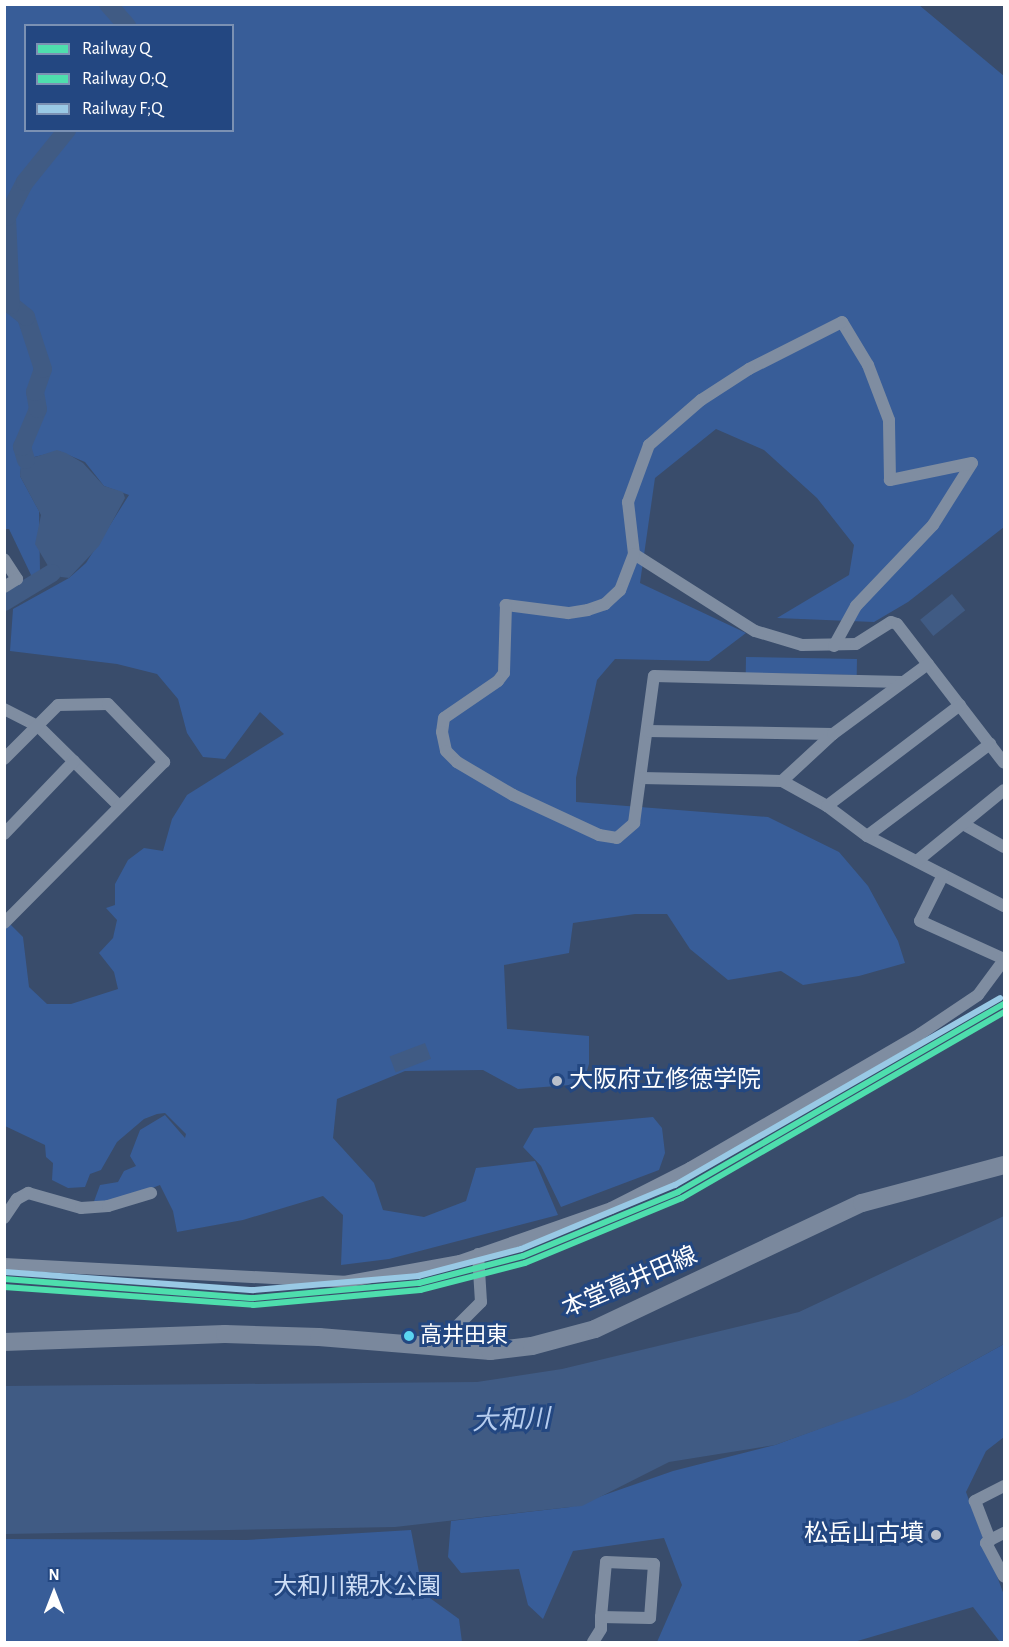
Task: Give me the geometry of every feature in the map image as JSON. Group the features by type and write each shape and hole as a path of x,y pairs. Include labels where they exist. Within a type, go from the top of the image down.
{"main road":[{"name":"本堂高井田線","path":"4,1342 225,1334 490,1351 532,1346 595,1329 862,1203 1005,1165"}],"street":[{"path":"834,646 856,606 933,525 972,463 890,480 889,420 868,365 842,322 749,369 701,400 649,445 628,502 634,554 620,590 605,604 568,612 506,605 504,672 481,694 453,708 444,718 442,732 446,751 457,762 513,795 598,835 617,838 634,823 654,676 902,682"},
{"path":"634,554 755,631 802,645 856,644 891,622 897,624 1005,763"},
{"path":"4,559 17,579 4,587"},
{"path":"782,781 833,734 928,664"},
{"path":"4,759 58,705 108,704 164,762 4,923"},
{"path":"827,806 960,705"},
{"path":"4,709 38,726 119,806"},
{"path":"647,731 833,734"},
{"path":"867,836 990,744"},
{"path":"4,834 74,761"},
{"path":"641,778 782,781 827,806 867,836 1005,906"},
{"path":"918,861 1005,790"},
{"path":"963,824 1005,847"},
{"path":"4,1264 344,1282 410,1272 478,1254 611,1208 690,1168 920,1034 978,995 1005,960 920,921 943,874"},
{"path":"4,1218 17,1199 28,1193 81,1208 108,1206 151,1193"},
{"path":"422,1346 457,1326 481,1302 478,1254"},
{"path":"990,1540 975,1501 1005,1486"},
{"path":"1005,1533 986,1543 1002,1578 1005,1576"},
{"path":"592,1642 600,1629 601,1617 606,1562 654,1564 650,1618 601,1617"}],"green space":[{"path":"5,5 919,5 1004,76 1004,527 908,602 874,622 777,618 849,575 854,545 817,498 764,450 716,429 655,478 640,583 746,633 709,661 615,659 597,680 576,778 576,802 768,817 839,852 868,886 898,941 905,963 859,976 803,985 781,971 728,980 690,949 667,914 635,914 573,923 569,953 504,965 507,1029 589,1036 589,1064 583,1084 518,1089 483,1070 405,1071 337,1099 333,1138 374,1183 383,1210 424,1217 466,1201 476,1168 535,1161 558,1215 389,1259 341,1265 343,1215 323,1196 243,1220 177,1232 173,1211 160,1185 109,1205 93,1204 100,1185 118,1182 124,1171 136,1166 130,1156 140,1130 165,1115 185,1138 186,1134 165,1113 144,1119 117,1142 101,1170 90,1174 85,1187 68,1188 52,1180 53,1163 46,1157 45,1145 5,1126 5,928 10,924 23,937 29,987 47,1004 71,1004 118,989 114,972 99,953 113,938 117,920 106,908 115,905 115,884 128,860 144,848 163,851 172,819 187,795 284,734 260,712 225,759 203,757 187,733 178,699 157,674 117,664 10,651 13,609 69,578 86,563 129,495 104,486 85,462 59,451 22,460 20,476 39,511 40,572 32,577 9,529 5,529"},
{"path":"746,657 857,659 857,675 746,673"},
{"path":"653,1117 662,1128 665,1153 659,1170 561,1207 541,1166 523,1147 534,1128"},
{"path":"1004,1344 1004,1437 986,1451 966,1492 1004,1595 1004,1642 1000,1642 973,1607 854,1642 657,1642 682,1585 664,1538 573,1551 543,1619 528,1605 519,1569 461,1573 448,1557 451,1521 570,1507 673,1471 775,1445 913,1394"},
{"name":"大和川親水公園","path":"411,1530 423,1593 459,1619 462,1642 5,1642 5,1539 246,1540"}],"water":[{"path":"22,447 26,460 57,450 66,453 83,463 104,486 123,492 125,498 99,546 69,578 54,576 35,544 41,515 20,476"},
{"path":"952,594 965,610 933,636 920,620"},
{"path":"425,1043 431,1059 396,1072 390,1057"},
{"name":"大和川","path":"1004,1216 1004,1344 906,1398 775,1445 669,1462 582,1506 395,1527 5,1534 5,1386 477,1382 562,1369 799,1312"}],"waterway":[{"path":"108,4 125,24"},
{"path":"26,460 22,447 38,409 35,392 43,369 26,317 11,305 7,217 25,182 65,132"},
{"path":"4,602 52,573"}],"rail line":[{"name":"F;Q","path":"5,1272 253,1290 418,1276 521,1249 675,1185 1000,998"},
{"name":"Q","path":"4,1279 253,1298 419,1283 523,1256 678,1192 1004,1004"},
{"name":"O;Q","path":"4,1287 253,1305 420,1290 525,1263 682,1198 1004,1012"}],"place":[{"name":"大阪府立修徳学院","path":"557,1081"},
{"name":"高井田東","path":"409,1336"},
{"name":"松岳山古墳","path":"936,1535"}]}
